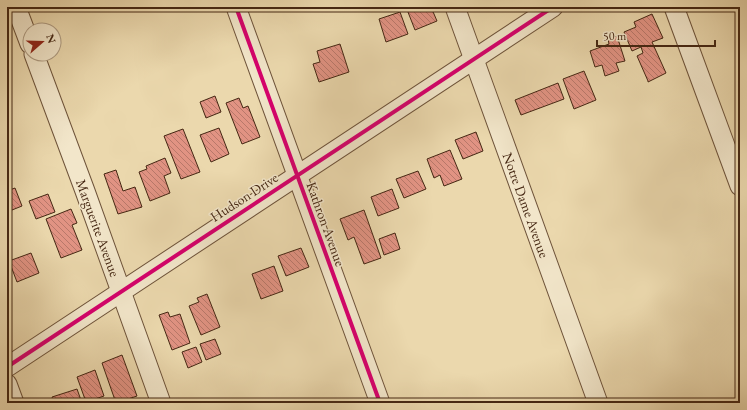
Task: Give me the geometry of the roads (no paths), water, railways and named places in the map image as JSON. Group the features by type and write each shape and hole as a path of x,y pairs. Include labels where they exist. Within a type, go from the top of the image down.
{"street":[{"path":"16,7 22,23"},
{"name":"Kathron Avenue","path":"236,7 380,403"},
{"name":"Notre Dame Avenue","path":"455,7 598,403"},
{"name":"Hudson Drive","path":"7,367 120,291 553,7"},
{"path":"674,7 740,186"},
{"name":"Marguerite Avenue","path":"37,62 161,403"},
{"path":"7,384 14,403"}]}
